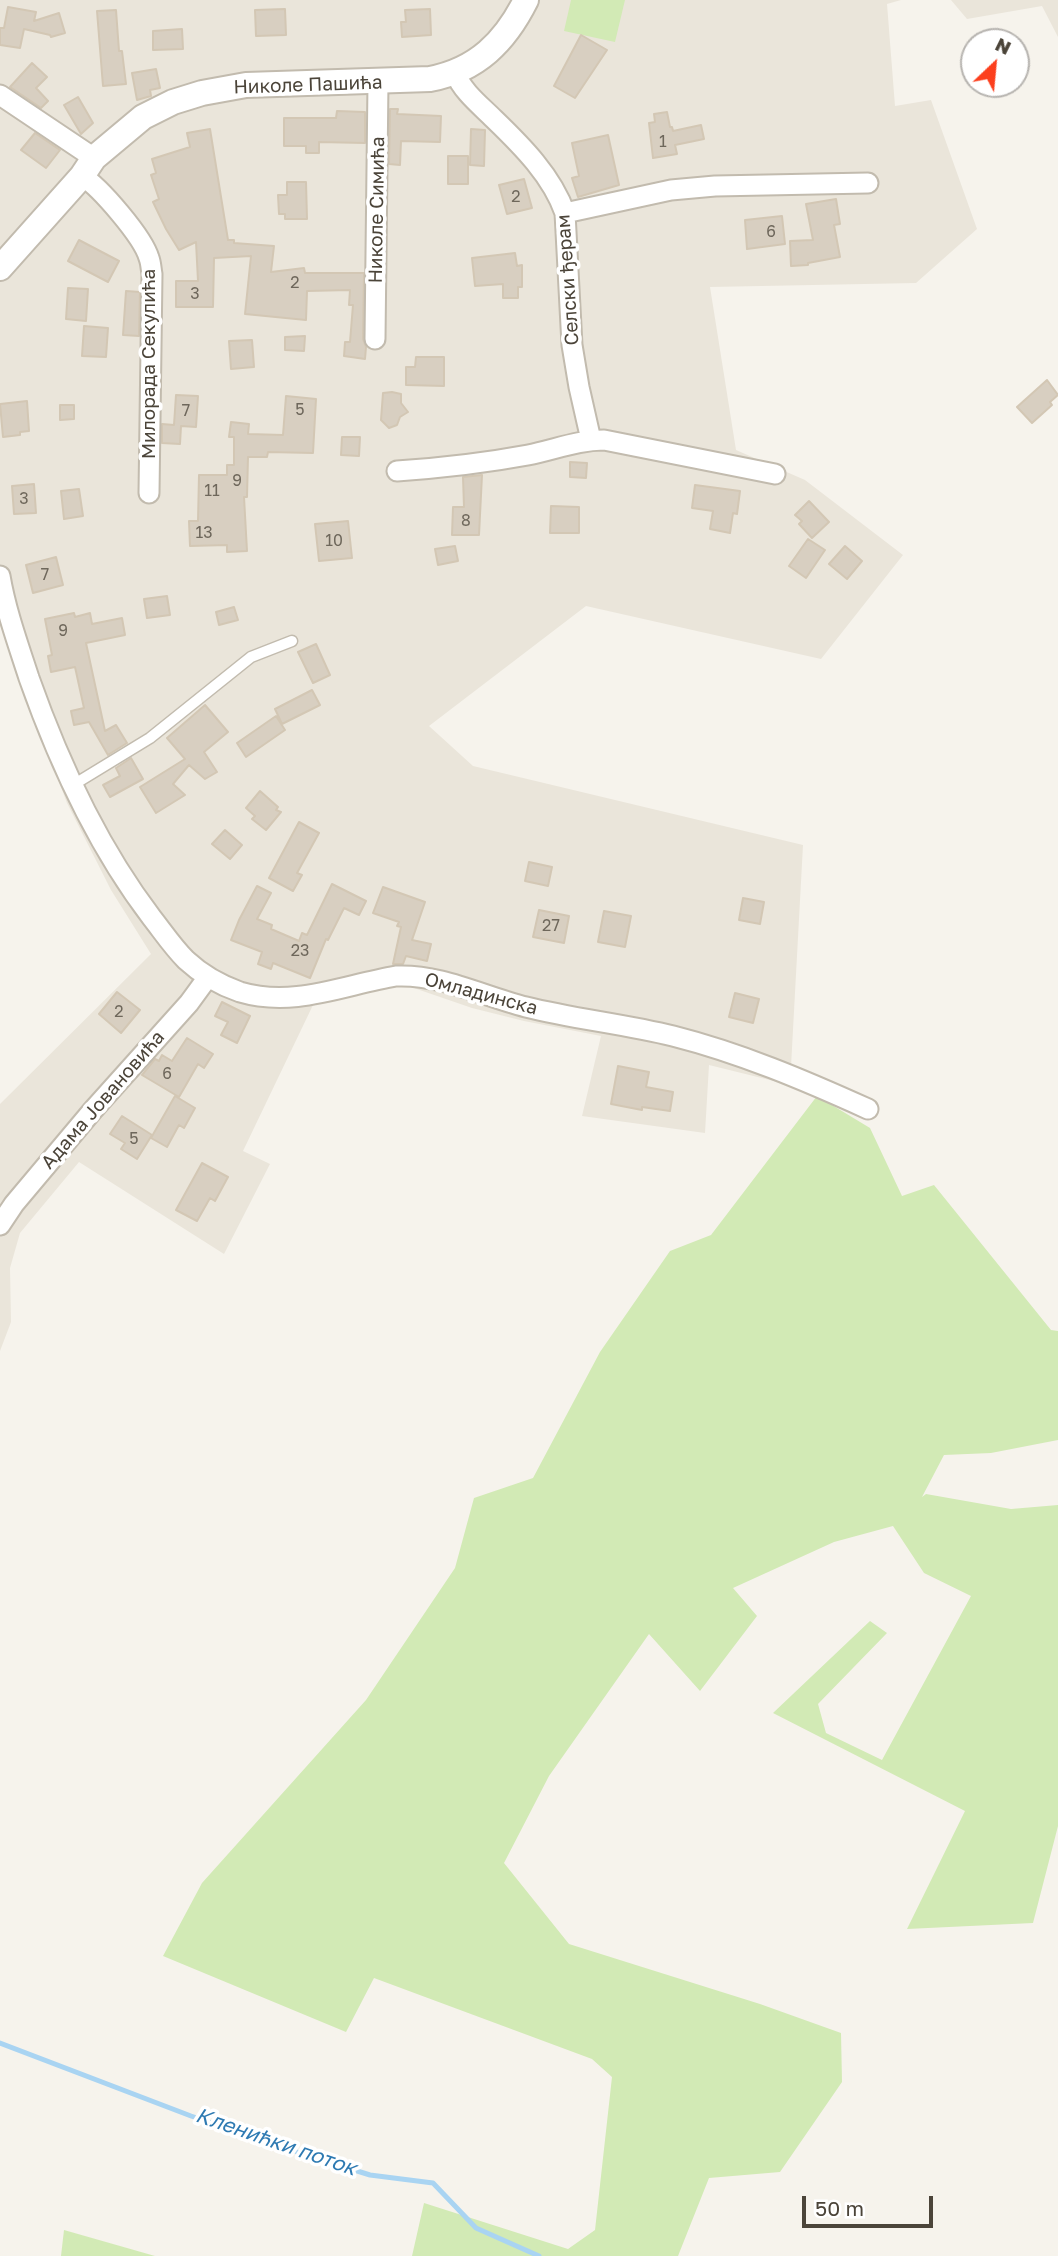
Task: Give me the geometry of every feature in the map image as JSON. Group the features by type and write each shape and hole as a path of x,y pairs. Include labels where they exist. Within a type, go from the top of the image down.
{"street":[{"name":"Николе Пашића","path":"0,268 88,167 143,117 194,95 246,85 378,82 430,79 455,73 486,56 499,44 526,0"},
{"name":"Селски ђерам","path":"455,73 468,93 529,153 561,201 565,213 572,345 591,440"},
{"name":"Николе Симића","path":"376,339 378,82"},
{"name":"Милорада Секулића","path":"0,95 88,167 92,183 142,243 149,258 152,274 149,494"},
{"path":"565,213 671,190 715,186 868,183"},
{"path":"397,471 488,462 591,440 617,442 775,474"},
{"name":"Омладинска","path":"0,576 14,633 42,715 73,785 116,865 142,905 178,952 208,977 250,994 293,999 397,976 437,979 520,1006 671,1036 724,1051 775,1068 868,1109"},
{"name":"Адама Јовановића","path":"0,1225 14,1204 93,1110 189,1003 208,977"}],"lane":[{"path":"73,785 150,738 251,657 292,641"}],"shaded area":[{"path":"0,0 901,0 887,4 895,106 931,100 977,229 916,283 710,287 736,450 805,480 903,555 821,659 586,606 429,726 473,766 803,845 790,1085 709,1065 705,1133 582,1116 601,1036 472,1008 411,987 353,986 313,1005 243,1151 270,1164 224,1254 79,1162 20,1233 10,1268 11,1322 0,1351 0,1104 151,954 111,890 67,803 0,625"},
{"path":"951,0 1058,0 1058,37 1042,6 967,19"}],"green space":[{"path":"571,0 625,0 615,42 564,31"},
{"path":"817,1096 870,1128 902,1196 934,1185 1051,1330 1058,1331 1058,1440 991,1453 944,1455 922,1497 926,1494 1011,1509 1058,1505 1058,1826 1033,1923 907,1929 965,1811 773,1713 870,1621 887,1633 818,1704 826,1733 882,1760 971,1596 924,1573 893,1526 834,1542 733,1588 757,1616 700,1691 649,1634 549,1776 504,1863 569,1944 760,2004 841,2033 842,2082 780,2172 709,2178 678,2256 412,2256 424,2203 568,2249 595,2230 612,2077 592,2059 374,1978 346,2032 163,1956 202,1883 366,1700 455,1568 474,1498 533,1478 600,1352 670,1251 711,1235"},
{"path":"64,2230 155,2256 61,2256"}],"building":[{"path":"8,7 36,12 34,21 59,13 65,33 51,37 24,29 20,48 0,45 0,28 4,28"},
{"path":"285,9 286,35 256,36 255,10"},
{"path":"430,9 431,35 402,37 401,22 406,22 405,10"},
{"path":"116,10 119,51 122,51 126,84 103,86 97,11"},
{"path":"182,29 183,49 153,50 153,31"},
{"path":"581,35 607,50 575,98 554,86"},
{"path":"32,63 47,77 36,88 48,101 41,108 10,87"},
{"path":"156,69 160,88 150,90 151,96 137,100 132,73"},
{"path":"78,97 93,123 81,134 64,105"},
{"path":"390,109 398,109 397,114 441,116 440,142 401,141 400,165 389,164"},
{"path":"337,111 365,112 365,143 319,142 319,153 306,153 306,146 284,146 284,118 336,118"},
{"path":"667,112 673,131 701,125 704,139 675,145 677,154 653,158 649,123 655,122 654,114"},
{"path":"210,129 228,240 234,240 234,243 274,246 271,272 304,268 305,273 364,273 365,359 344,356 345,342 350,342 353,305 349,305 350,290 307,291 306,320 245,314 251,256 214,258 213,307 176,307 176,281 198,281 196,242 179,250 166,229 153,202 159,199 151,175 156,173 152,159 190,147 187,133"},
{"path":"471,129 485,130 484,166 470,165"},
{"path":"35,133 60,150 46,168 21,150"},
{"path":"608,135 619,185 578,197 572,178 579,176 572,143"},
{"path":"448,156 468,156 468,184 448,184"},
{"path":"524,179 532,208 507,214 499,185"},
{"path":"287,182 306,182 307,219 285,219 285,214 279,214 278,195 287,195"},
{"path":"836,199 840,224 834,225 840,257 791,266 790,241 813,240 806,204"},
{"path":"782,216 785,244 747,249 745,220"},
{"path":"79,240 119,261 108,282 68,261"},
{"path":"515,253 517,266 522,265 522,287 518,287 518,298 503,298 503,284 475,286 472,258"},
{"path":"68,288 88,289 86,321 66,319"},
{"path":"126,291 140,292 139,336 123,335"},
{"path":"84,326 108,328 106,357 82,356"},
{"path":"305,336 304,351 285,350 285,337"},
{"path":"252,340 254,367 231,369 229,341"},
{"path":"416,357 444,357 444,386 406,385 406,367 415,367"},
{"path":"1047,380 1058,395 1050,402 1052,405 1032,423 1017,407"},
{"path":"383,393 401,394 401,403 408,412 400,417 397,425 389,428 381,420"},
{"path":"176,395 198,396 196,427 181,426 180,444 162,443 162,424 174,425"},
{"path":"286,396 316,399 313,453 268,452 267,457 248,457 247,497 244,497 247,551 227,552 227,545 190,546 189,521 198,521 199,475 227,475 227,465 234,465 234,437 229,437 231,422 249,424 248,434 283,435"},
{"path":"27,401 29,431 3,437 0,404"},
{"path":"60,405 74,405 74,419 60,420"},
{"path":"342,437 360,437 359,456 341,455"},
{"path":"570,462 587,463 586,478 570,477"},
{"path":"482,475 479,535 452,535 453,507 464,507 463,477"},
{"path":"34,484 36,513 14,514 12,486"},
{"path":"695,485 740,491 737,514 733,513 730,533 710,529 713,511 692,508"},
{"path":"79,489 83,516 64,519 61,491"},
{"path":"809,501 829,522 812,538 799,524 802,521 795,515"},
{"path":"551,506 579,507 579,533 550,533"},
{"path":"348,521 352,558 319,561 315,524"},
{"path":"808,539 825,550 806,578 789,566"},
{"path":"455,546 458,561 438,565 435,549"},
{"path":"845,546 862,561 847,579 829,564"},
{"path":"56,557 63,585 33,593 26,565"},
{"path":"167,596 170,615 147,618 144,599"},
{"path":"234,607 238,620 219,625 216,612"},
{"path":"74,613 75,617 90,613 92,624 122,618 125,635 86,643 105,731 116,725 127,743 108,755 89,722 74,725 71,711 84,708 75,667 51,672 48,656 52,655 45,619"},
{"path":"316,644 330,675 313,683 298,652"},
{"path":"312,690 320,705 282,724 275,709"},
{"path":"205,705 228,732 204,752 217,772 205,779 189,765 173,784 185,795 156,813 140,787 185,759 167,738"},
{"path":"276,716 285,730 246,757 237,743"},
{"path":"131,758 143,779 110,797 103,785 120,776 116,768"},
{"path":"260,791 278,807 276,810 281,812 266,830 252,819 255,816 246,808"},
{"path":"299,822 319,833 297,873 302,875 293,891 269,878"},
{"path":"225,830 242,845 230,859 212,844"},
{"path":"529,862 552,867 548,886 525,881"},
{"path":"332,884 366,901 359,915 344,908 328,940 326,939 310,978 273,963 271,969 258,964 262,952 231,940 257,886 271,893 257,919 272,925 271,929 299,941 302,933 307,935"},
{"path":"383,887 425,902 412,940 431,944 427,961 406,956 403,964 393,964 401,927 397,926 399,922 373,913"},
{"path":"743,898 764,902 760,924 739,920"},
{"path":"539,910 569,916 564,943 533,937"},
{"path":"604,911 631,916 625,947 598,942"},
{"path":"117,992 140,1010 121,1033 99,1014"},
{"path":"735,993 759,999 753,1023 729,1017"},
{"path":"222,1002 250,1016 237,1043 221,1035 228,1022 215,1016"},
{"path":"187,1038 213,1054 204,1068 198,1064 179,1097 142,1075 155,1059 159,1061 162,1055 172,1061"},
{"path":"618,1066 649,1072 646,1087 673,1092 670,1111 642,1107 642,1110 611,1104"},
{"path":"175,1096 195,1108 184,1128 179,1125 167,1147 151,1138"},
{"path":"122,1116 152,1135 137,1159 121,1149 125,1143 110,1134"},
{"path":"202,1163 228,1177 215,1201 210,1198 197,1221 176,1210"}],"waterway":[{"name":"Кленићки поток","path":"0,2043 191,2116 300,2153 370,2175 433,2183 476,2228 539,2256"}]}
